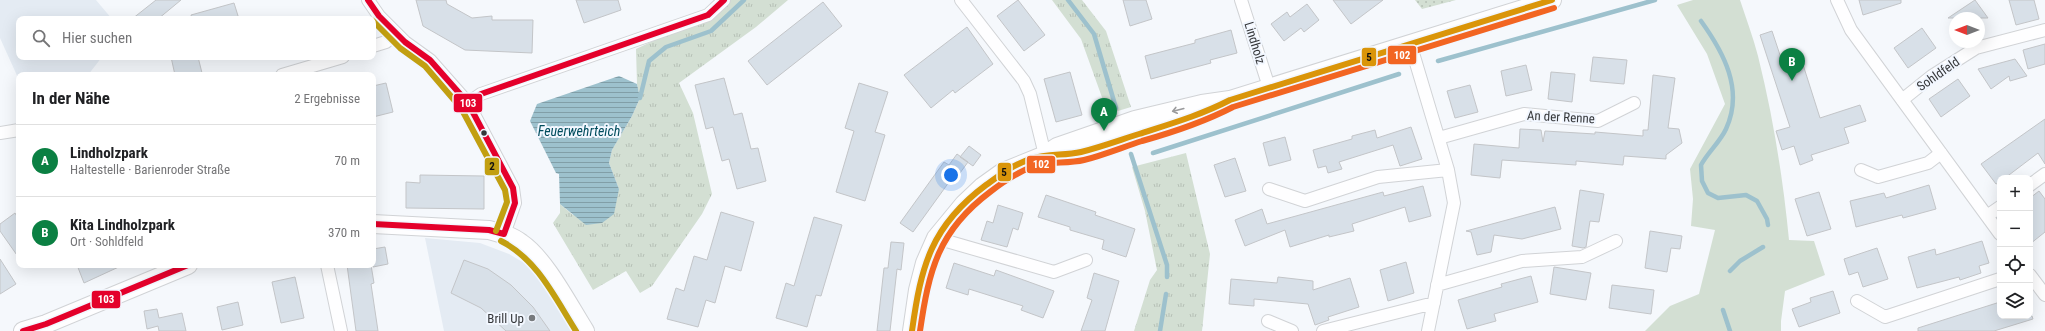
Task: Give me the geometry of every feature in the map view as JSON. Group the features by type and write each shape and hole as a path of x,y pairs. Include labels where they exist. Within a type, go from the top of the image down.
{"main road":[{"path":"912,331 918,290 925,263 936,238 953,217 982,187 1003,172 1045,155 1060,156 1111,144 1205,114 1230,100 1269,87 1552,0"},
{"path":"376,224 489,230 504,234 521,243 531,252 550,277 585,331"},
{"path":"23,331 46,324 181,268"}],"street":[{"path":"368,0 379,16 395,32 430,60 468,103 513,188 516,203 504,234"},
{"path":"468,103 486,92 708,15 724,0"},
{"path":"961,0 1024,80 1030,94 1045,155"},
{"name":"Lindholz","path":"1241,0 1269,87"},
{"path":"1837,0 1851,30 1997,230"},
{"name":"Sohldfeld","path":"1902,100 1932,76 1976,48 2045,30"},
{"path":"376,45 386,42 395,32"},
{"path":"1410,43 1448,170 1454,203 1428,331"},
{"path":"292,72 334,60"},
{"name":"An der Renne","path":"1439,138 1524,114 1598,121 1634,103"},
{"path":"0,133 16,130"},
{"path":"1861,170 1878,177 1928,163 1941,153"},
{"path":"1269,188 1305,201 1378,177 1448,170"},
{"path":"2033,183 2045,174"},
{"path":"1987,216 1997,209"},
{"path":"936,238 1054,272 1086,260"},
{"path":"1437,285 1522,261 1582,257 1616,241"},
{"path":"328,268 341,331"},
{"path":"2033,279 2045,295"},
{"path":"1857,301 1884,317 1997,280"},
{"path":"1323,331 1434,303"},
{"path":"1268,322 1292,331"}],"shaded area":[{"path":"0,0 96,0 109,16 16,16 16,60 100,60 90,72 16,72 16,73 0,38"},
{"path":"425,238 480,243 509,254 526,264 535,272 568,312 578,331 444,331"}],"green space":[{"path":"724,0 788,0 756,27 679,83 693,113 712,194 702,214 652,286 640,293 626,271 593,290 553,223 560,213 560,204 573,215 619,189 609,163 612,150 632,116 640,98 637,84 636,49 708,15"},
{"path":"1052,0 1082,0 1106,31 1131,107 1108,114 1081,39"},
{"path":"1415,0 1456,0 1422,9"},
{"path":"1693,0 1740,0 1756,49 1773,124 1781,170 1789,240 1814,241 1825,275 1785,291 1781,331 1645,331 1670,306 1699,294 1715,230 1691,226 1693,199 1690,169 1725,104 1707,54 1677,5"},
{"path":"1186,153 1210,254 1202,331 1134,331 1150,280 1157,270 1145,211 1132,167"}],"water":[{"name":"Feuerwehrteich","path":"619,76 637,84 640,98 632,116 612,150 609,163 619,189 614,214 602,223 586,225 560,204 559,174 556,173 530,121 537,104"}],"building":[{"path":"156,0 181,0 162,16 136,16"},
{"path":"416,0 446,0 447,4 472,18 492,16 492,20 533,20 532,53 465,50 423,26"},
{"path":"576,0 618,0 621,10 584,23"},
{"path":"1018,0 1045,35 1024,51 997,16"},
{"path":"1123,0 1146,0 1152,19 1130,26"},
{"path":"1333,0 1383,0 1351,24"},
{"path":"1859,0 1901,0 1901,3 1863,15"},
{"path":"1975,0 1984,12 1957,12"},
{"path":"2009,0 2034,0 2039,19 2016,25"},
{"path":"823,2 842,26 767,85 748,61"},
{"path":"234,3 238,16 191,16"},
{"path":"1307,4 1319,20 1304,32 1301,28 1284,41 1271,24 1287,12 1290,17"},
{"path":"967,27 993,64 955,93 953,90 931,108 904,75"},
{"path":"1922,28 1936,48 1908,68 1894,48"},
{"path":"1231,30 1237,53 1210,60 1211,63 1151,79 1145,56 1195,43 1195,40"},
{"path":"1772,31 1781,58 1799,52 1820,118 1860,105 1866,121 1844,128 1849,143 1811,155 1813,160 1800,165 1794,146 1782,150 1776,131 1790,127 1760,35"},
{"path":"2045,44 2045,64 2028,69 2023,50"},
{"path":"1593,57 1627,60 1624,84 1590,81"},
{"path":"2015,59 2027,76 2010,81 2009,76 1991,89 1978,69"},
{"path":"172,60 199,60 202,72 174,72"},
{"path":"1526,65 1532,90 1506,96 1501,71"},
{"path":"1070,72 1082,115 1056,122 1044,79"},
{"path":"1551,72 1575,74 1572,102 1548,99"},
{"path":"1653,75 1675,78 1668,128 1679,129 1682,143 1666,155 1666,159 1624,156 1623,165 1576,161 1576,165 1502,160 1500,178 1471,175 1474,144 1519,148 1520,129 1541,130 1543,142 1545,131 1595,134 1595,132 1643,136 1643,130 1648,130"},
{"path":"724,78 734,115 742,113 751,149 758,148 766,181 737,189 729,159 722,161 713,127 706,129 695,85"},
{"path":"1958,79 1970,96 1941,117 1929,99"},
{"path":"386,83 393,112 376,116 376,85"},
{"path":"859,83 888,92 875,132 885,135 865,201 836,192 854,131 845,128"},
{"path":"1470,85 1478,112 1455,118 1447,91"},
{"path":"2045,119 2045,164 2038,153 2009,175 1997,175 1996,184 1981,164"},
{"path":"1411,127 1422,159 1400,166 1393,145 1339,162 1342,169 1328,173 1326,166 1318,168 1313,150 1352,139 1352,136 1375,130 1377,138"},
{"path":"1285,137 1291,160 1269,166 1263,143"},
{"path":"969,146 981,155 973,166 960,157"},
{"path":"957,154 968,162 960,173 957,171 913,232 900,223 944,162 949,165"},
{"path":"1235,158 1246,191 1225,197 1214,165"},
{"path":"420,175 484,176 484,209 406,208 406,182 420,183"},
{"path":"1929,185 1936,209 1903,218 1902,215 1856,227 1850,201 1884,193 1886,198"},
{"path":"1423,186 1431,216 1409,222 1405,207 1352,224 1354,231 1329,237 1329,235 1290,247 1285,230 1245,246 1235,220 1262,209 1267,224 1383,192 1384,196"},
{"path":"1580,190 1604,194 1599,222 1590,221 1586,247 1583,248 1572,246"},
{"path":"2039,191 2045,199 2045,232 2033,242 2033,211 2033,196"},
{"path":"1819,192 1831,229 1807,236 1795,199"},
{"path":"1046,195 1096,212 1095,215 1135,229 1126,257 1102,249 1104,240 1070,230 1070,227 1038,217"},
{"path":"998,205 1023,213 1018,230 1013,228 1007,247 981,240 987,221 993,223"},
{"path":"1555,207 1561,229 1522,239 1494,235 1491,252 1477,255 1471,232 1466,231"},
{"path":"721,212 754,222 741,271 725,266 715,303 706,300 698,327 667,319 676,288 684,291 694,256 707,260"},
{"path":"15,213 16,254 0,231 0,224"},
{"path":"814,217 842,225 821,296 816,295 807,327 776,318 786,283 794,286"},
{"path":"1650,231 1682,236 1680,249 1671,248 1667,272 1645,268"},
{"path":"1982,241 1989,263 1979,266 1981,273 1960,280 1959,277 1917,288 1908,257 1935,249 1936,255"},
{"path":"891,242 904,243 901,270 897,269 890,331 877,331 884,268 888,268"},
{"path":"385,247 388,264 376,266 376,248"},
{"path":"1877,248 1888,279 1863,287 1858,272 1849,275 1844,259"},
{"path":"0,259 16,284 0,294"},
{"path":"464,260 488,269 511,285 533,307 550,331 506,331 481,308 451,293"},
{"path":"1406,262 1414,293 1388,301 1380,270"},
{"path":"954,263 994,276 996,270 1054,291 1043,318 1021,310 1023,306 969,289 968,295 946,288"},
{"path":"1554,267 1591,273 1586,300 1550,294"},
{"path":"78,268 116,268 84,283"},
{"path":"347,268 372,268 374,283 371,284 378,331 356,331"},
{"path":"1094,273 1119,281 1105,331 1081,331 1092,300 1087,298"},
{"path":"1531,276 1538,302 1494,314 1496,321 1467,329 1458,300 1502,287 1501,284"},
{"path":"295,277 304,318 281,323 272,282"},
{"path":"1278,277 1313,281 1313,290 1350,278 1359,307 1328,317 1329,320 1315,325 1308,304 1254,299 1254,306 1229,304 1231,279 1277,283"},
{"path":"1612,285 1654,290 1651,314 1609,308"},
{"path":"1833,291 1840,313 1799,327 1792,309 1811,302 1810,298"},
{"path":"238,302 243,325 222,330 217,307"},
{"path":"1997,303 1997,319 2033,319 1994,331 1918,331 1918,328"},
{"path":"157,309 159,318 182,313 186,331 159,331 158,326 147,329 144,311"}],"waterway":[{"path":"640,98 649,61 666,47 711,31 744,0"},
{"path":"1068,0 1094,34 1116,108"},
{"path":"1438,61 1655,0"},
{"path":"1701,21 1724,59 1729,72 1733,100 1731,114 1726,129 1701,165 1702,181 1708,193 1718,198 1746,195 1757,201 1767,219 1768,225"},
{"path":"1153,153 1399,74"},
{"path":"1131,154 1167,265 1167,277"},
{"path":"1730,271 1740,261 1763,247"},
{"path":"1160,331 1166,294"},
{"path":"1723,310 1730,331"}],"transit line":[{"name":"103","path":"368,0 379,16 405,42 430,60 468,103 513,188 515,203 504,234"},
{"name":"103","path":"468,103 481,94 708,15 724,0"},
{"name":"5","path":"912,331 925,267 941,232 952,216 967,200 1007,170 1037,157 1075,153 1103,146 1185,119 1230,100 1552,0"},
{"name":"102","path":"920,331 923,309 932,270 947,237 972,207 990,192 1022,171 1040,164 1078,161 1099,156 1189,126 1233,107 1554,8"},
{"name":"2","path":"376,24 400,48 425,66 461,108 505,190 507,202 496,231"},
{"name":"103","path":"376,224 489,230 504,234"},
{"name":"2","path":"501,241 525,258 535,269 553,293 576,331"},
{"name":"103","path":"23,331 46,324 181,268"}],"place":[{"name":"Kita Lindholzpark","path":"1792,81"},
{"name":"Lindholzpark","path":"1104,131"},
{"name":"Brill Up","path":"532,318"}]}
